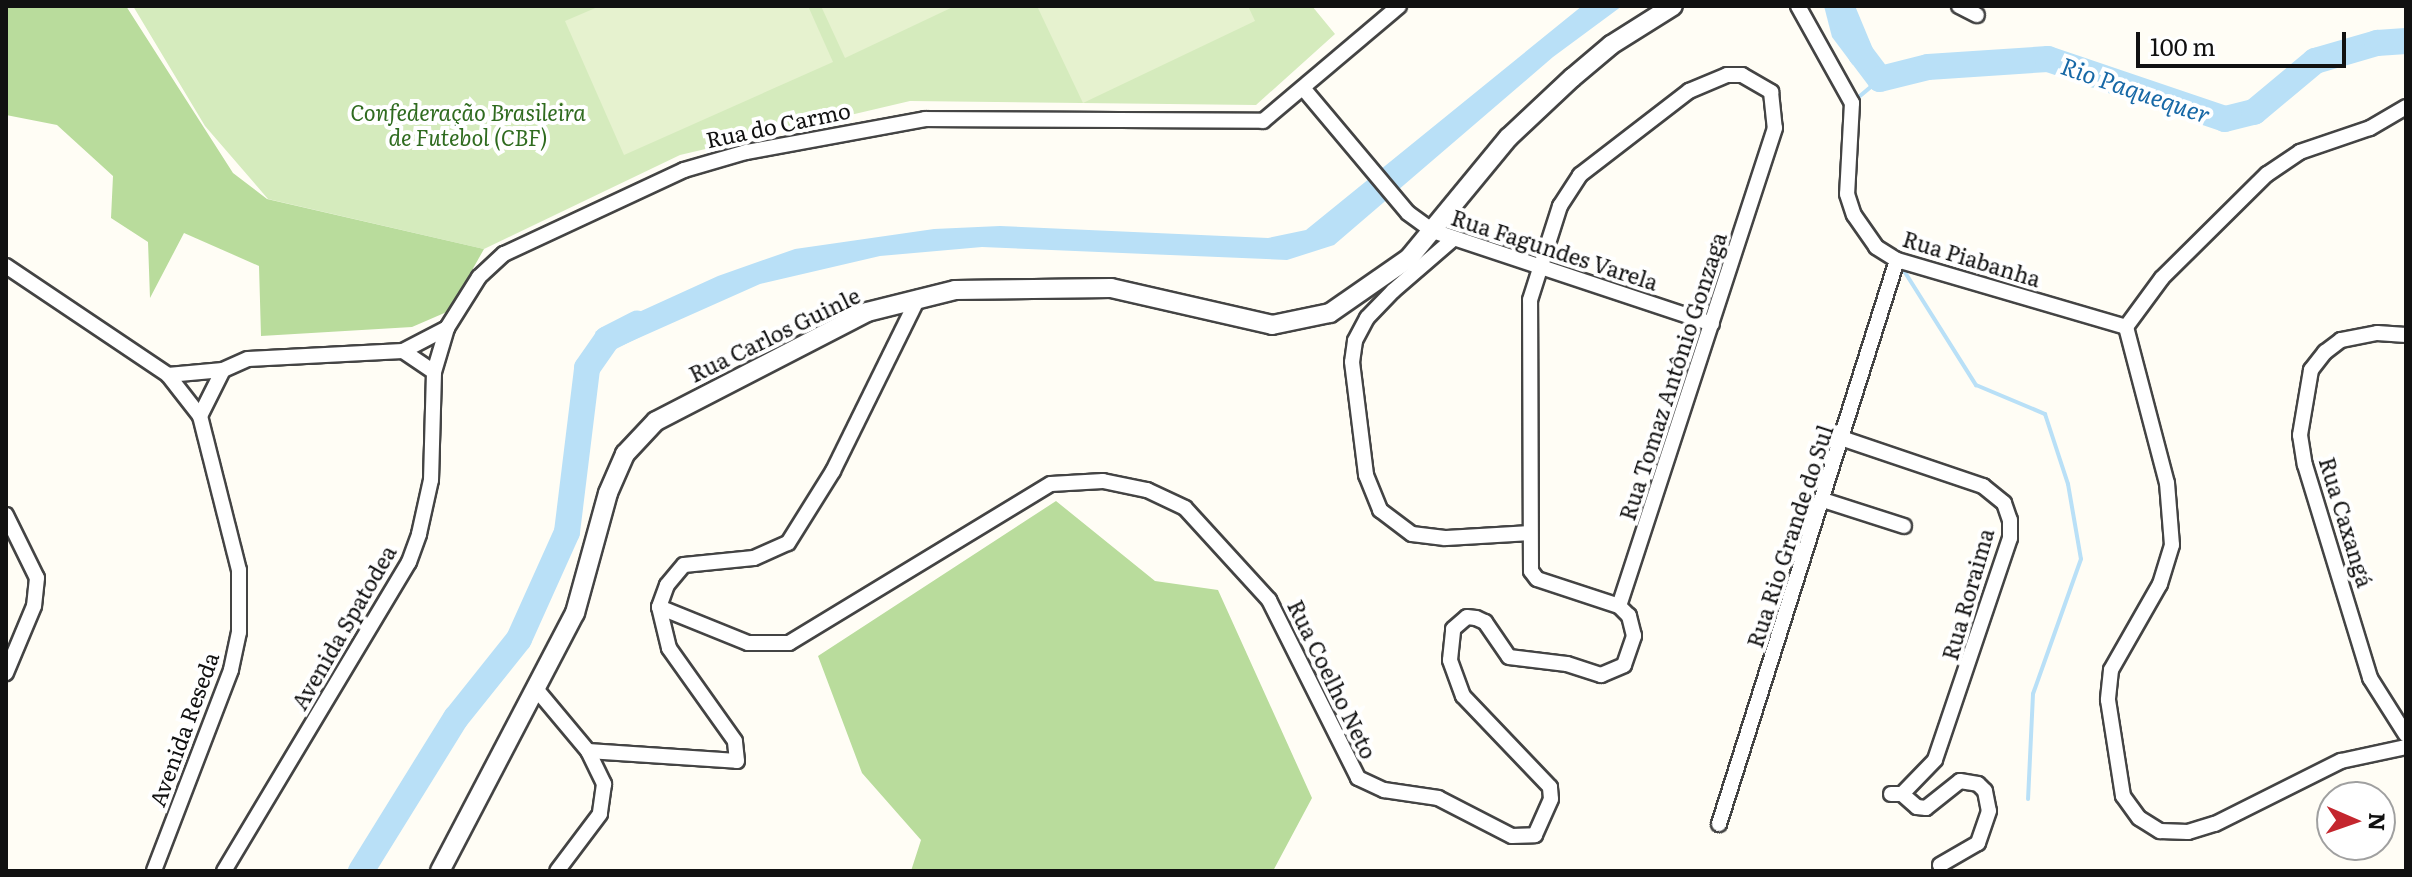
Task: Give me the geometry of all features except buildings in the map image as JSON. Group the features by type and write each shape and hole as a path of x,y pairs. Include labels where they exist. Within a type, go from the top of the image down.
{"street":[{"name":"Rua do Carmo","path":"447,328 479,277 504,254 702,163 925,119 1254,123 1276,114 1399,6"},
{"name":"Rua Carlos Guinle","path":"440,871 575,613 608,493 634,439 666,415 867,312 918,298 995,287 1111,288 1261,324 1290,323 1330,313 1393,273 1433,231 1508,138 1549,99 1611,45 1673,6"},
{"name":"Rua Piabanha","path":"1798,6 1852,103 1845,175 1854,215 1876,247 1897,260 2126,327"},
{"path":"1959,6 1977,15"},
{"name":"Rua Tomaz Antônio Gonzaga","path":"1727,75 1757,80 1771,92 1775,128 1712,324 1619,606 1537,579 1528,563 1530,315 1560,206 1590,166 1706,82 1727,75"},
{"name":"Rua Fagundes Varela","path":"1303,88 1396,198 1433,231 1452,240 1712,324"},
{"path":"2406,107 2370,128 2300,152 2267,174 2162,278 2126,327 2172,514 2172,545 2160,584 2111,670 2108,727 2123,796 2139,818 2160,831 2188,832 2341,761 2406,747"},
{"path":"1452,240 1393,291 1360,330 1352,362 1366,475 1380,510 1412,534 1528,533"},
{"name":"Rua Rio Grande do Sul","path":"1719,824 1844,439 1897,260"},
{"name":"Avenida Reseda","path":"6,266 168,375 200,416 239,570 239,632 231,670 154,871"},
{"path":"588,751 728,763 740,756 735,741 680,670 660,624 659,607 667,585 684,565 754,558 788,543 833,471 918,298"},
{"path":"168,375 223,370 248,359 403,351 447,328"},
{"name":"Avenida Spatodea","path":"224,871 409,562 431,480 434,372 447,328"},
{"name":"Rua Caxangá","path":"2406,335 2377,333 2341,340 2325,352 2311,370 2300,435 2305,465 2370,678 2406,735"},
{"path":"403,351 434,372"},
{"path":"200,416 223,370"},
{"name":"Rua Roraima","path":"1844,439 1983,486 2004,503 2010,520 2010,538 1946,734 1935,760 1896,794 1917,807 1926,808 1960,781 1978,784 1985,791 1989,811 1978,843 1940,865"},
{"name":"Rua Coelho Neto","path":"659,607 748,643 789,643 1051,484 1103,481 1147,490 1185,508 1269,600 1358,778 1384,790 1438,798 1524,839 1535,835 1541,823 1550,787 1463,696 1450,660 1453,629 1467,617 1476,618 1485,622 1509,657 1612,675 1629,657 1634,636 1629,616 1619,606"},
{"path":"1823,500 1904,526"},
{"path":"6,515 37,578 34,606 6,673"},
{"path":"537,690 588,751 604,784 603,805 587,836 557,871"}],"green space":[{"path":"6,6 126,6 233,173 267,199 484,249 449,311 412,327 261,336 259,266 184,233 150,298 148,242 111,218 113,176 57,125 6,115"},
{"name":"Confederação Brasileira de Futebol (CBF)","path":"133,6 1312,6 1335,34 1256,105 910,101 680,155 484,249 268,199 205,126"},
{"path":"600,6 808,6 833,62 624,155 565,21"},
{"path":"821,6 955,6 845,58"},
{"path":"1037,6 1248,6 1255,21 1083,103"},
{"path":"1056,501 1155,581 1218,590 1312,798 1273,871 911,871 921,840 862,773 818,656"}],"water":[{"path":"1582,6 1622,6 1553,57 1334,245 1287,260 982,247 880,256 760,284 614,349 595,332 718,276 795,249 934,229 1000,226 1268,238 1306,230"},
{"path":"1824,6 1853,6 1874,52 1853,65 1832,37"}],"waterway":[{"name":"Rio Paquequer","path":"1841,6 1861,54 1880,79 1928,67 2048,59 2225,119 2254,112 2315,61 2377,43 2406,41"},
{"path":"1854,101 1880,79"},
{"path":"1901,266 1976,385 2045,414 2068,484 2081,559 2033,694 2028,799"},
{"path":"361,871 456,718 519,639 567,532 587,368 607,339 637,324"}]}
